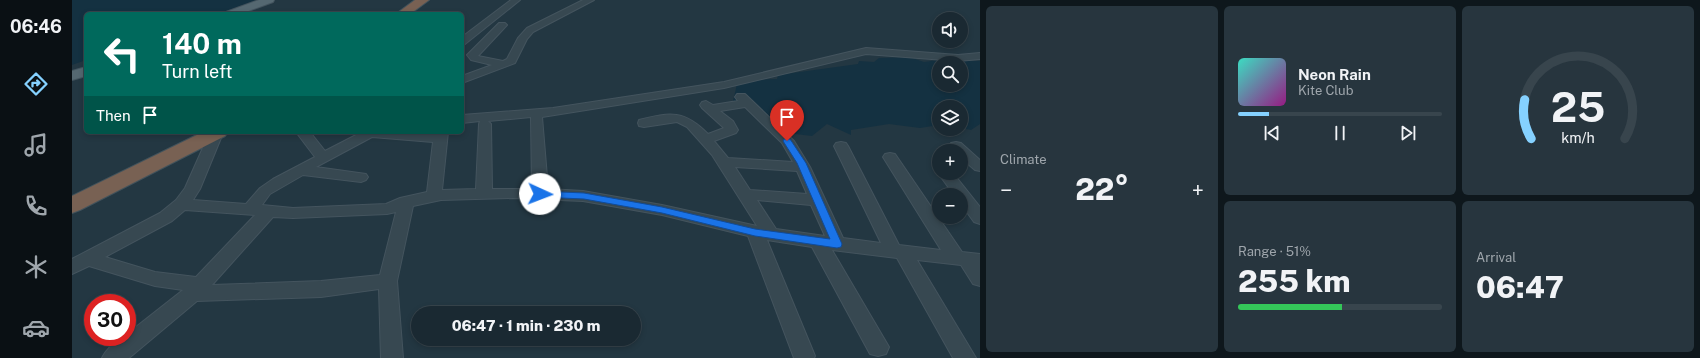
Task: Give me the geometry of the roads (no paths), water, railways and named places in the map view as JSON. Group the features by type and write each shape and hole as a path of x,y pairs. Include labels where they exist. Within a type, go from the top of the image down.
{"highway":[{"path":"405,12 423,0"},
{"path":"416,12 434,0"},
{"path":"72,195 208,134"},
{"path":"72,205 208,134"}],"main road":[{"path":"236,12 269,0"},
{"path":"249,12 282,0"},
{"path":"72,70 84,65"},
{"path":"72,76 84,72"}],"street":[{"path":"464,40 516,0"},
{"path":"464,79 512,60 523,38 530,30 574,6 590,0"},
{"path":"502,25 472,55 475,58 505,64"},
{"path":"464,120 553,112 724,85 866,51 958,58 980,56"},
{"path":"706,139 731,130 728,124 708,107 745,100 787,141 803,168 837,244"},
{"path":"538,118 540,194"},
{"path":"644,123 681,119 687,122 706,139 724,162 744,194 763,233 804,356"},
{"path":"484,194 485,124"},
{"path":"80,263 166,217 182,204 192,189 211,134"},
{"path":"305,134 323,158"},
{"path":"250,209 265,191 323,158 352,137 363,134"},
{"path":"417,134 440,135 434,196"},
{"path":"841,146 898,251 965,358"},
{"path":"890,157 967,259 980,279"},
{"path":"968,157 980,168"},
{"path":"724,162 803,168"},
{"path":"968,167 980,168"},
{"path":"300,170 361,177"},
{"path":"950,180 980,218"},
{"path":"182,204 293,213 379,210 434,196 484,194 584,196 662,210 763,233 837,244 967,259"},
{"path":"744,194 818,200"},
{"path":"392,358 388,281 406,202"},
{"path":"113,358 197,289 269,211"},
{"path":"818,240 878,347"},
{"path":"80,263 197,289 321,289 388,281"}],"water":[{"path":"72,0 258,0 224,12 84,12 84,61 72,65"},
{"path":"909,57 924,62 932,61 932,92 968,92 968,61 980,61 980,124 971,130 968,129 968,100 932,100 932,126 920,128 889,124 851,130 851,135 827,124 812,136 787,133 779,120 757,115 733,101 738,80 777,79 778,75 858,64 859,61 874,62 879,58"}]}
